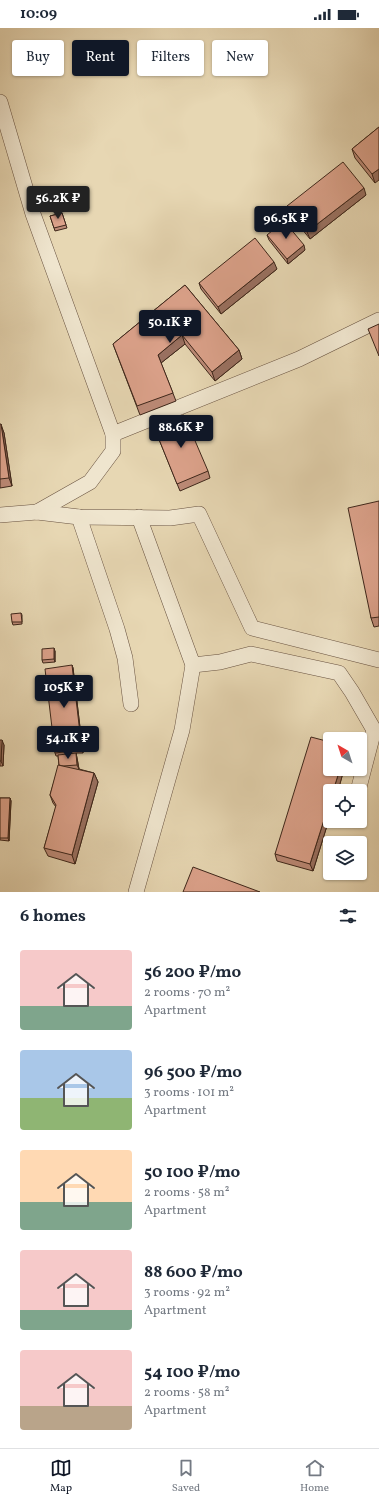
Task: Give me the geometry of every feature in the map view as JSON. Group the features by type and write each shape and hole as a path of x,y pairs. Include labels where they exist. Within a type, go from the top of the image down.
{"lane":[{"path":"0,102 33,214 113,434 113,451 90,482 37,512"},
{"path":"113,434 299,359 379,320"},
{"path":"0,514 37,512 79,517 170,518 199,514 252,628 379,660"},
{"path":"79,517 117,628 125,658 131,704"},
{"path":"136,892 182,730 193,666 140,517"},
{"path":"193,666 220,662 251,654 339,673 374,730 360,784"}],"building":[{"path":"379,127 379,169 372,174 352,149"},
{"path":"343,162 364,188 307,232 287,206"},
{"path":"62,213 66,225 54,228 50,216"},
{"path":"284,221 304,245 287,259 267,235"},
{"path":"255,238 274,262 218,307 199,283"},
{"path":"185,285 239,350 212,372 182,335 158,355 173,393 137,406 113,344"},
{"path":"379,324 379,356 368,329"},
{"path":"184,415 208,471 177,484 154,427"},
{"path":"0,424 9,478 0,479"},
{"path":"379,501 379,617 371,618 348,508"},
{"path":"21,613 22,622 12,622 11,614"},
{"path":"54,648 54,659 42,660 42,649"},
{"path":"72,665 82,750 55,753 45,669"},
{"path":"311,737 323,740 323,776 338,776 335,784 323,784 323,823 310,864 275,854"},
{"path":"0,740 2,740 1,761 0,761"},
{"path":"76,753 77,765 59,765 58,755"},
{"path":"58,765 94,773 72,855 44,848 56,805 50,795"},
{"path":"0,798 10,798 8,838 0,838"},
{"path":"193,867 260,892 183,892"}]}
